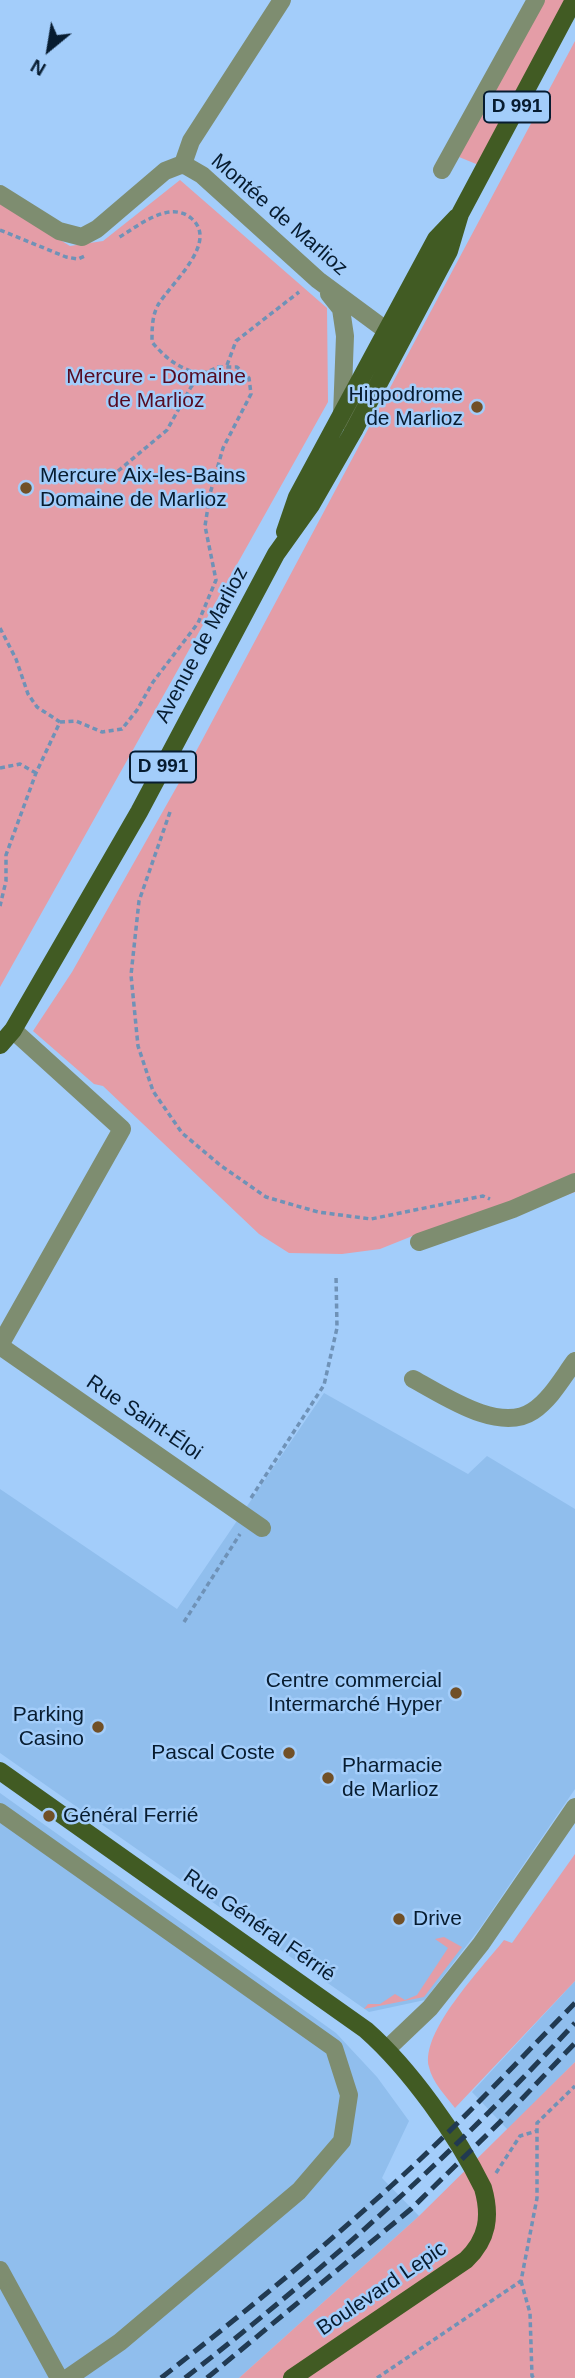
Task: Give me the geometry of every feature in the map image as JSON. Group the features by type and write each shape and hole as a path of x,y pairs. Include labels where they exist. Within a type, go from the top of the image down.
{"main road":[{"name":"D 991","path":"460,214 574,0"},
{"name":"Avenue de Marlioz","path":"276,554 297,497 436,239 460,214"},
{"name":"Avenue de Marlioz","path":"0,1045 44,977 139,812 276,554 311,505 354,430 449,251 460,214"},
{"name":"Rue Général Férrié","path":"0,1771 366,2030 387,2049 426,2098 461,2151"},
{"name":"Boulevard Lepic","path":"292,2378 466,2260 480,2244 487,2224 487,2203 483,2188 461,2151"}],"street":[{"path":"183,164 191,141 282,0"},
{"path":"442,170 537,0"},
{"name":"Montée de Marlioz","path":"0,194 59,231 82,237 97,229 165,171 183,164 202,175 318,280 387,331"},
{"path":"318,280 341,309 345,336 342,415"},
{"path":"354,430 350,419 386,350 387,331"},
{"path":"0,1345 122,1129 6,1032"},
{"path":"419,1242 513,1209 575,1182"},
{"name":"Rue Saint-Éloi","path":"0,1345 262,1528"},
{"path":"413,1379 464,1407 504,1418 532,1412 552,1392 575,1361"},
{"path":"387,2049 429,2008 481,1944 575,1807"},
{"path":"0,1812 334,2048 349,2095 342,2141 299,2191 120,2342 68,2378"},
{"path":"0,2270 59,2378"}],"path":[{"path":"109,243 152,218 171,211 183,212 195,222 201,234 197,251 157,306 152,321 152,342 181,369 202,374"},
{"path":"0,230 66,257 78,259 87,255"},
{"path":"227,365 236,341 299,292"},
{"path":"0,628 16,659 28,694 37,707 60,722 76,721 102,732 122,729 137,710 153,681 198,623 216,580 205,526 210,495 223,448 251,394 249,378 237,367 227,365 218,366 202,374 186,395 167,430 118,471"},
{"path":"0,906 6,881 6,855 36,773 60,722"},
{"path":"0,768 20,764 36,773"},
{"path":"170,812 139,901 131,975 138,1046 153,1091 181,1133 266,1198 317,1212 371,1219 483,1196 513,1209"},
{"path":"184,1622 242,1530 242,1512 324,1385 337,1328 337,1275"},
{"path":"483,2188 506,2161 520,2136 537,2131"},
{"path":"521,2281 530,2314 534,2378"}],"shaded area":[{"path":"324,1393 468,1474 487,1456 575,1509 575,1789 480,1928 425,2000 369,2012 0,1753 0,1489 177,1609"},
{"path":"0,1793 336,2033 377,2077 409,2121 382,2178 419,2216 239,2378 0,2378"},
{"path":"575,1981 575,2062 508,2130 472,2092"}],"green space":[{"path":"540,0 570,0 486,168 459,157"},
{"name":"Hippodrome de Marlioz","path":"575,41 575,1192 494,1221 415,1235 380,1249 342,1254 289,1253 259,1234 103,1086 94,1084 33,1031 72,972 184,774"},
{"name":"Mercure - Domaine de Marlioz","path":"180,180 327,308 328,402 0,987 0,203 70,246 103,241"},
{"path":"575,1854 575,1981 455,2108 433,2078 429,2067 429,2053 434,2036 468,1983 504,1940 512,1943"},
{"path":"444,1937 462,1947 424,1997 364,2009 368,2004 380,2004 395,1994 405,2000 417,1995 448,1948 435,1939"},
{"path":"575,2062 575,2378 239,2378 419,2216"}],"railway":[{"path":"161,2378 277,2285 390,2187 461,2120 575,2003"},
{"path":"185,2378 288,2295 436,2164 575,2023"},
{"path":"207,2378 411,2209 500,2122 575,2043"}],"place":[{"name":"Hippodrome de Marlioz","path":"477,407"},
{"name":"Mercure Aix-les-Bains Domaine de Marlioz","path":"26,488"},
{"name":"Centre commercial Intermarché Hyper","path":"456,1693"},
{"name":"Parking Casino","path":"98,1727"},
{"name":"Pascal Coste","path":"289,1753"},
{"name":"Pharmacie de Marlioz","path":"328,1778"},
{"name":"Général Ferrié","path":"49,1816"},
{"name":"Drive","path":"399,1919"}]}
